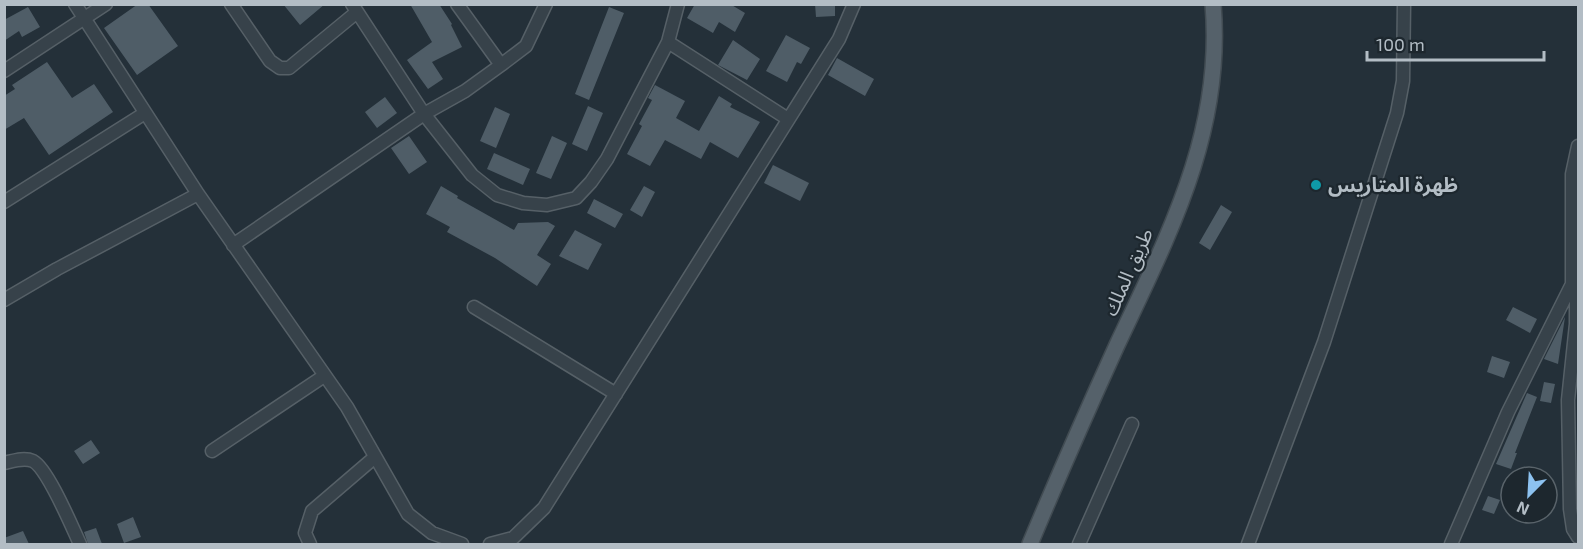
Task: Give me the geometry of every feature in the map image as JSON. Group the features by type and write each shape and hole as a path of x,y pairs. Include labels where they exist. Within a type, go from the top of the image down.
{"main road":[{"name":"طريق الملك","path":"1030,544 1099,384 1164,244 1197,158 1213,81 1215,35 1213,4"}],"street":[{"path":"75,4 198,194 346,407 408,514 432,533 462,544"},
{"path":"4,71 106,4"},
{"path":"231,4 270,61 280,68 289,68 355,8 424,114 472,175 497,195 522,203 547,205 576,198 607,159 668,42 678,4"},
{"path":"457,4 501,65"},
{"path":"233,245 424,114 465,91 526,46 546,4"},
{"path":"490,544 513,538 544,508 839,39 854,4"},
{"path":"1248,544 1324,342 1397,113 1403,81 1404,4"},
{"path":"668,42 788,119"},
{"path":"4,202 145,113"},
{"path":"1578,146 1572,174 1576,324 1568,400 1570,508 1573,529 1578,537"},
{"path":"4,300 198,194"},
{"path":"1451,544 1508,412 1575,280"},
{"path":"474,307 616,394"},
{"path":"212,451 324,376"},
{"path":"1078,544 1131,424"},
{"path":"310,544 305,533 312,511 375,457"},
{"path":"5,462 18,459 32,461 44,472 80,544"}],"building":[{"path":"138,4 148,4 178,46 137,75 104,28"},
{"path":"283,4 325,4 300,25"},
{"path":"410,4 439,4 452,24 462,47 432,62 443,79 428,89 407,60 432,42"},
{"path":"695,4 730,4 745,13 735,32 719,22 713,33 687,18"},
{"path":"815,4 835,4 835,16 816,17"},
{"path":"28,7 40,27 22,37 19,31 4,41 4,20"},
{"path":"609,7 624,13 589,100 575,94"},
{"path":"786,35 810,48 801,64 797,62 787,82 766,71"},
{"path":"733,40 760,59 747,80 718,65"},
{"path":"837,58 874,79 865,96 828,75"},
{"path":"47,62 72,98 94,84 113,112 49,155 24,118 4,130 4,96 15,89 12,85"},
{"path":"655,85 685,101 676,118 699,131 719,96 732,104 730,107 760,122 738,158 710,142 701,159 665,140 650,166 627,154 642,126 639,124 652,100 648,98"},
{"path":"385,97 397,113 377,128 365,112"},
{"path":"588,106 603,113 587,151 572,144"},
{"path":"495,107 510,114 496,148 480,141"},
{"path":"409,136 427,162 409,174 391,148"},
{"path":"552,136 567,143 551,179 536,173"},
{"path":"494,153 530,169 523,185 487,169"},
{"path":"773,165 809,183 800,201 764,183"},
{"path":"441,186 458,196 457,198 514,230 518,223 548,222 555,226 537,255 551,264 537,286 495,258 447,232 450,227 426,214"},
{"path":"644,186 655,192 642,217 630,210"},
{"path":"594,199 623,214 615,228 587,213"},
{"path":"1221,205 1232,212 1210,250 1199,243"},
{"path":"575,230 602,244 588,270 559,256"},
{"path":"1513,307 1537,319 1530,333 1506,320"},
{"path":"1565,317 1558,364 1544,359"},
{"path":"1492,356 1510,362 1504,378 1487,372"},
{"path":"1544,382 1555,384 1551,403 1540,401"},
{"path":"1527,393 1537,397 1512,465 1496,464"},
{"path":"91,440 100,453 83,464 74,451"},
{"path":"1488,496 1499,500 1494,514 1482,510"},
{"path":"133,517 141,537 124,543 117,524"},
{"path":"96,528 102,544 88,544 84,532"},
{"path":"23,531 29,544 4,544 4,538"}],"place":[{"name":"ظهرة المتاريس","path":"1316,185"}]}
